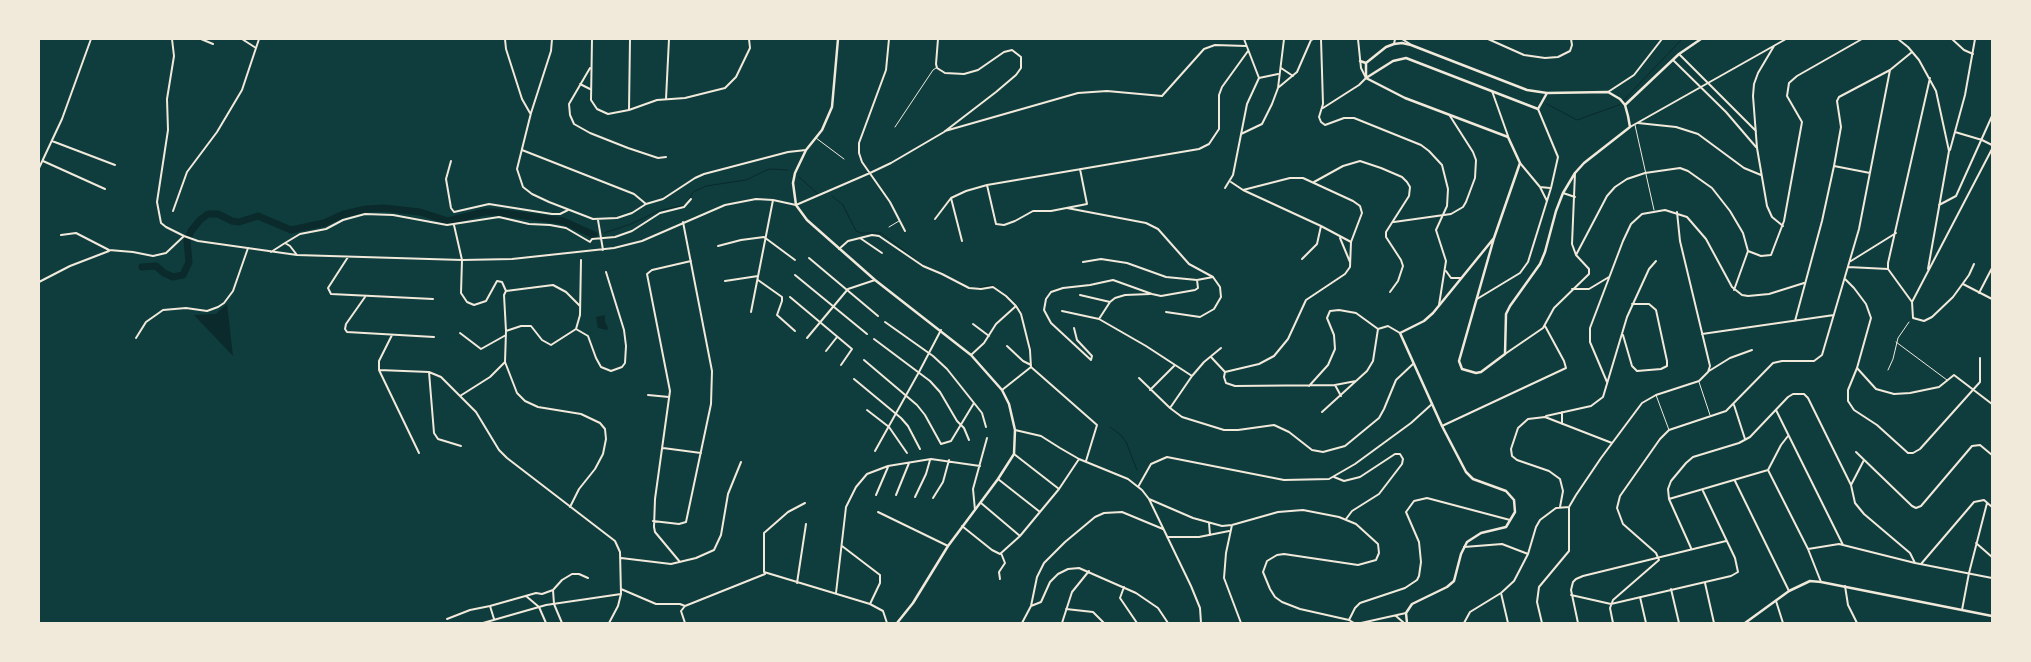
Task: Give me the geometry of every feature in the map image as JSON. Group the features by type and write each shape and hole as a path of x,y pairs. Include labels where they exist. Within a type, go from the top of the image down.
{"street":[{"path":"39,168 52,141 91,39"},
{"path":"172,39 174,56 168,95 168,130 157,202 161,223 184,236 198,241 271,252 297,255 462,260 512,258 603,250 638,242 725,205 750,200 772,200 796,205 870,173 891,163 944,132 1014,77 1021,68 1022,62 1018,53 1012,50 1004,52 981,69 970,73 947,74 937,68 936,56 938,39"},
{"path":"201,39 213,44"},
{"path":"242,39 256,48"},
{"path":"173,211 188,172 217,132 242,90 259,39"},
{"path":"505,39 506,48 522,99 531,113"},
{"path":"552,39 551,51 531,113 517,169 523,187 538,197 568,210 598,220 624,216 646,204 663,199 695,178 704,174 788,152 806,150"},
{"path":"592,39 590,89 594,105 603,113 615,114 666,99 685,98 719,90 729,86 740,70 750,48 749,39"},
{"path":"629,110 630,39"},
{"path":"666,99 669,39"},
{"path":"838,39 832,107 822,130 806,150 795,174 794,188 796,205 806,220 875,280 941,330 971,355 1002,390 1009,404 1015,430 1014,454 981,503 948,546 913,603 897,623"},
{"path":"889,39 886,70 859,143 859,153 900,220 905,231"},
{"path":"1225,188 1230,182 1247,104 1259,78 1244,39"},
{"path":"1241,134 1262,124 1278,88 1278,74 1281,68 1284,39"},
{"path":"1358,39 1360,61 1366,78 1386,90 1508,138"},
{"path":"1394,44 1395,39"},
{"path":"1402,39 1411,45 1528,90 1547,92 1608,92 1615,95 1625,105 1630,127"},
{"path":"1488,39 1524,55 1545,58 1558,56 1570,50 1572,45 1571,39"},
{"path":"1608,92 1634,75 1662,39"},
{"path":"1625,105 1678,54 1701,39"},
{"path":"1505,354 1506,314 1540,264 1545,252 1556,211 1563,193 1575,173 1584,163 1634,124 1786,39"},
{"path":"1748,251 1761,256 1771,255 1783,226 1802,122 1787,96 1789,83 1797,76 1862,39"},
{"path":"1898,39 1912,52 1930,78 1939,102 1949,151"},
{"path":"1952,39 1964,50 1973,54"},
{"path":"1928,269 1949,151 1955,132 1975,39"},
{"path":"1278,88 1297,72 1311,40 1321,40 1323,108 1319,118 1323,124 1328,124 1344,118 1354,118 1429,151 1442,165 1448,181 1447,206 1436,230 1445,255 1445,270 1439,305"},
{"path":"1366,78 1366,63 1379,52 1394,44 1411,45"},
{"path":"944,132 1078,93 1106,91 1162,96 1204,49 1215,45 1231,47 1246,46"},
{"path":"1774,46 1764,61 1754,84 1756,131 1761,175 1768,210 1772,217 1783,226"},
{"path":"935,219 951,198 966,191 987,185 1199,149 1209,144 1219,129 1219,95 1222,87 1248,51"},
{"path":"1795,320 1822,221 1834,166 1841,127 1837,101 1839,97 1890,70 1912,52"},
{"path":"1678,54 1709,83 1750,127 1756,131"},
{"path":"1323,108 1393,61 1406,58 1538,109 1558,156 1551,188 1526,267 1520,273 1477,299"},
{"path":"1673,60 1726,112 1757,148"},
{"path":"1360,61 1366,63"},
{"path":"590,67 570,100 569,110 572,120 579,128 628,148 658,158 666,157"},
{"path":"1281,68 1292,76"},
{"path":"1658,557 1623,524 1617,508 1620,496 1660,439 1669,430 1726,411 1734,404 1752,382 1773,363 1782,360 1814,361 1819,359 1825,347 1850,261 1870,173 1890,70"},
{"path":"1259,78 1278,74"},
{"path":"1888,270 1930,78"},
{"path":"580,84 590,89"},
{"path":"1492,90 1508,138 1520,163 1540,186 1547,201"},
{"path":"1538,109 1547,92"},
{"path":"1394,222 1444,215 1457,212 1463,208 1475,178 1477,168 1473,152 1450,116"},
{"path":"1939,205 1956,196 1992,116"},
{"path":"1638,123 1676,127 1698,134 1744,168 1761,175"},
{"path":"1955,132 1982,140 1992,145"},
{"path":"52,141 115,165"},
{"path":"1974,264 1963,284 1953,297 1932,317 1924,321 1913,318 1911,312 1912,302 1992,149"},
{"path":"522,150 634,194 646,204"},
{"path":"42,161 106,189"},
{"path":"451,161 446,179 451,208 454,212 489,204 552,214 560,214 568,210"},
{"path":"1314,182 1343,166 1360,161 1402,177 1407,182 1411,192 1394,222 1386,232 1386,237 1401,260 1402,266 1398,281 1390,292"},
{"path":"1520,163 1494,238 1459,361 1462,369 1476,373 1481,372 1545,326 1554,308 1589,272 1587,267 1576,255 1572,244 1575,173"},
{"path":"1834,166 1870,173"},
{"path":"1576,255 1607,196 1627,179 1645,173 1680,168 1688,171 1712,188 1730,211 1743,233 1748,251 1734,290"},
{"path":"987,185 995,221 998,225 1004,225 1016,221 1033,211 1067,208 1085,205 1088,203 1080,169"},
{"path":"1225,372 1259,364 1274,356 1288,339 1306,300 1346,274 1350,263 1351,242 1362,213 1360,206 1353,201 1314,182 1295,177 1243,190"},
{"path":"1230,182 1243,190 1321,226 1351,242"},
{"path":"1540,186 1551,188"},
{"path":"1563,193 1575,197"},
{"path":"951,198 962,241"},
{"path":"271,252 300,234 326,229 343,220 365,214 394,215 447,225 499,217 529,224 550,225 566,228 590,242 592,239 615,238 638,229 660,213 684,207 690,199"},
{"path":"751,312 772,200"},
{"path":"1067,208 1146,223 1158,229 1190,264 1213,276 1220,288 1221,297 1214,309 1200,317 1166,312"},
{"path":"1607,382 1590,342 1589,335 1610,276 1631,224 1642,214 1654,210 1677,212 1693,223 1706,239 1734,290 1745,296 1757,296 1804,283"},
{"path":"1677,212 1680,241 1710,362 1708,372"},
{"path":"598,220 603,250"},
{"path":"653,521 678,524 686,522 710,413 712,371 692,261 683,222"},
{"path":"454,224 462,260 462,293 470,304 479,304 486,301 497,281 502,282 506,291 504,296 506,331 504,362 515,388 523,400 538,406 581,414 600,423 604,429 606,439 603,454 579,489 570,507"},
{"path":"1302,259 1317,244 1321,226"},
{"path":"61,235 76,233 109,250 133,252 152,256 166,253 184,236"},
{"path":"1850,261 1896,233"},
{"path":"839,249 848,241 872,235 879,236 923,266 969,288 996,288 1016,306 1021,314 1028,343 1031,366"},
{"path":"718,246 742,240 764,237 795,260"},
{"path":"1340,237 1350,263"},
{"path":"860,238 882,253"},
{"path":"1400,333 1424,321 1462,278 1494,238"},
{"path":"285,243 297,255"},
{"path":"136,338 146,322 163,310 186,308 207,311 213,310 224,302 233,291 248,248"},
{"path":"39,282 70,266 109,250"},
{"path":"1483,251 1489,255"},
{"path":"348,257 328,288 334,295 433,299"},
{"path":"809,258 878,316"},
{"path":"1083,262 1101,259 1127,263 1166,277 1197,280 1213,276"},
{"path":"506,331 525,325 531,326 542,340 551,345 576,329 580,306 581,260"},
{"path":"680,562 655,532 653,521 670,397 647,274 652,270 692,261"},
{"path":"1464,623 1470,612 1501,593 1514,580 1528,554 1540,520 1560,506 1564,491 1560,479 1549,471 1517,460 1511,453 1514,433 1522,423 1530,418 1545,417 1595,405 1603,397 1632,304 1649,269 1656,261"},
{"path":"1848,267 1888,270 1912,302"},
{"path":"1979,292 1992,268"},
{"path":"1445,270 1451,278 1462,278"},
{"path":"576,329 588,336 601,367 611,371 622,367 625,363 626,346 624,330 606,272"},
{"path":"795,275 867,334"},
{"path":"725,281 758,276"},
{"path":"1572,289 1589,289 1610,276"},
{"path":"1844,279 1854,288 1866,304 1871,316 1857,368 1847,394 1850,404 1854,410 1877,425 1910,454 1920,449 1980,380 1980,358"},
{"path":"758,280 782,297 782,301 776,312 777,315 795,330"},
{"path":"807,338 848,290 875,280"},
{"path":"1074,328 1077,340 1092,356 1091,360 1052,323 1044,310 1046,299 1051,292 1063,288 1090,285 1113,280 1161,296 1195,290 1198,288 1197,280"},
{"path":"1963,284 1992,299"},
{"path":"506,291 553,286 566,292 580,306"},
{"path":"1099,319 1110,302 1125,295 1152,294"},
{"path":"1080,295 1110,302"},
{"path":"365,297 346,324 346,331 350,333 434,337"},
{"path":"790,297 837,337 852,352 841,365"},
{"path":"1623,333 1632,366 1637,371 1661,369 1667,366 1668,361 1656,310 1649,304 1632,304"},
{"path":"971,355 989,336 996,324 1016,306"},
{"path":"1309,386 1328,365 1335,349 1334,335 1326,318 1330,311 1339,310 1356,313 1378,329"},
{"path":"1062,312 1099,319 1192,376"},
{"path":"1702,334 1834,315"},
{"path":"885,322 929,354 951,373 982,413 986,427"},
{"path":"973,324 989,336"},
{"path":"1361,623 1406,613 1416,601 1447,587 1454,581 1464,547 1474,536 1504,528 1511,520 1515,506 1511,496 1506,490 1476,481 1469,475 1442,426 1400,333 1388,326 1378,329"},
{"path":"1442,426 1566,368 1564,361 1545,326"},
{"path":"1322,412 1367,371 1373,361 1378,329"},
{"path":"875,451 941,330"},
{"path":"460,333 481,349 506,335"},
{"path":"392,334 379,361 379,370 419,453"},
{"path":"826,351 837,337"},
{"path":"874,339 919,372 940,392 964,428 968,440"},
{"path":"1007,346 1096,424 1097,428 1086,461"},
{"path":"1170,408 1192,376 1221,348"},
{"path":"1542,623 1537,602 1539,587 1569,552 1569,508 1635,411 1642,403 1656,395 1699,381 1708,372 1730,358 1752,350"},
{"path":"1211,356 1225,372 1224,380 1228,385 1309,386 1335,385 1356,381"},
{"path":"864,360 907,394 925,415 941,444 951,441 974,403"},
{"path":"460,396 490,377 504,362"},
{"path":"1139,378 1170,408 1187,419 1224,430 1238,430 1274,425 1289,432 1312,450 1327,452 1346,445 1378,418 1384,409 1396,380 1413,364"},
{"path":"1150,390 1175,365"},
{"path":"1002,390 1031,366"},
{"path":"1857,368 1876,389 1894,394 1910,393 1939,387 1951,376 1955,375 1992,404"},
{"path":"379,370 429,372 441,377 482,420 499,450 507,458 615,541 621,558 621,594 618,606 609,623"},
{"path":"429,372 434,433 438,439 461,446"},
{"path":"854,380 896,414 908,426 920,449"},
{"path":"1335,385 1341,396"},
{"path":"1691,548 1670,499 1668,493 1669,485 1688,460 1745,440 1794,394 1804,394 1808,398 1852,485 1854,500 1859,509 1910,554 1915,563"},
{"path":"648,395 670,397"},
{"path":"1138,487 1151,464 1166,458 1284,480 1313,480 1334,477 1355,464 1408,425 1432,404"},
{"path":"1734,404 1745,440"},
{"path":"867,410 889,427 907,453"},
{"path":"1776,410 1843,544"},
{"path":"1562,412 1562,424"},
{"path":"1545,417 1612,443"},
{"path":"1015,430 1041,436 1079,458 1119,475 1138,487 1149,499 1197,601 1201,623"},
{"path":"1670,499 1703,491 1768,470 1781,444 1789,436"},
{"path":"975,511 973,489 987,438"},
{"path":"1856,452 1912,506 1916,508 1921,506 1972,446 1980,445 1992,455"},
{"path":"663,448 701,454"},
{"path":"1014,454 1059,489"},
{"path":"1334,477 1344,481 1360,477 1395,454 1400,454 1403,459 1402,464 1379,494 1352,511 1346,519"},
{"path":"962,526 997,554 1001,553 1020,536 1059,489 1079,458"},
{"path":"836,593 846,507 850,498 867,474 888,466 930,459 949,460 980,466"},
{"path":"914,497 926,474 930,459"},
{"path":"933,498 943,482 949,460"},
{"path":"1852,485 1864,460"},
{"path":"621,558 668,564 709,553 718,544 723,527 727,498 741,462"},
{"path":"896,495 909,463"},
{"path":"876,495 888,466"},
{"path":"1768,470 1808,549 1821,582"},
{"path":"998,479 1040,512"},
{"path":"1735,481 1789,591"},
{"path":"1571,595 1610,604 1671,589 1705,583 1731,576 1738,572 1735,558 1703,491"},
{"path":"1349,620 1355,608 1360,603 1405,588 1419,576 1421,562 1419,542 1406,512 1414,501 1427,498 1511,520"},
{"path":"1149,499 1209,523 1232,525 1271,513 1287,511 1313,511 1346,519 1363,529 1378,544 1379,553 1376,560 1358,564 1284,554 1276,555 1267,561 1263,572 1275,597 1282,602 1300,609 1349,620 1354,623"},
{"path":"1921,564 1974,502 1980,500 1992,507"},
{"path":"766,574 763,565 764,533 788,512 805,503"},
{"path":"981,503 1020,536"},
{"path":"1962,610 1976,543 1987,503"},
{"path":"1560,506 1569,508"},
{"path":"878,512 948,546"},
{"path":"1022,623 1031,606 1036,577 1044,564 1065,542 1095,517 1104,513 1122,512 1162,529"},
{"path":"1209,523 1210,535"},
{"path":"797,583 806,524"},
{"path":"1232,525 1229,531 1224,578 1240,623"},
{"path":"1167,537 1210,535 1229,531"},
{"path":"1578,623 1571,595 1573,582 1583,576 1691,548 1726,541"},
{"path":"1808,549 1834,543 1843,544 1915,563 1992,578"},
{"path":"1976,543 1992,557"},
{"path":"1464,547 1502,544 1528,554"},
{"path":"842,546 880,575 880,583 870,604"},
{"path":"1000,579 999,572 1005,563 1001,553"},
{"path":"1610,604 1622,591 1654,565 1658,561 1658,557"},
{"path":"1031,606 1041,602 1050,582 1058,574 1068,568 1079,568 1124,587 1150,601 1168,623"},
{"path":"1062,623 1072,592 1089,572"},
{"path":"447,619 470,610 552,590 562,580 572,574 579,574 588,578"},
{"path":"685,623 681,611 685,606 766,574 870,604 883,611 887,623"},
{"path":"1746,623 1789,591 1807,582 1821,582 1845,586 1992,616"},
{"path":"1705,583 1714,623"},
{"path":"1845,586 1848,605 1857,623"},
{"path":"1124,587 1120,598 1137,623"},
{"path":"621,589 656,604 680,604 685,606"},
{"path":"1671,589 1679,623"},
{"path":"552,590 554,604 562,623"},
{"path":"1501,593 1508,623"},
{"path":"483,623 539,607 621,594"},
{"path":"526,596 539,607 546,623"},
{"path":"1640,597 1646,623"},
{"path":"1776,601 1783,623"},
{"path":"1610,604 1613,623"},
{"path":"490,606 494,619"},
{"path":"1066,609 1093,612 1104,623"},
{"path":"1406,613 1407,623"},
{"path":"1396,616 1404,623"}],"lane":[{"path":"895,127 933,70 937,68"},
{"path":"1634,124 1654,210"},
{"path":"816,138 844,159"},
{"path":"889,227 900,220"},
{"path":"1888,370 1893,359 1896,342 1901,331 1909,322"},
{"path":"1896,342 1947,380"},
{"path":"1699,381 1711,416"},
{"path":"1656,395 1669,430"}],"water":[{"path":"227,304 233,356 194,315 216,314"},
{"path":"605,315 605,322 608,328 607,330 598,328 596,317"}],"waterway":[{"path":"1547,104 1577,120 1619,105 1682,39"},
{"path":"688,201 693,192 706,186 746,180 769,169 788,170"},
{"path":"799,177 818,194"},
{"path":"832,196 843,205 856,231 861,233 881,233 924,266"},
{"path":"604,233 631,224 658,211 685,205"},
{"path":"142,267 156,266 164,273 173,277 183,275 189,262 187,241 191,231 200,220 208,214 218,214 232,221 239,222 258,216 291,230 324,223 344,214 366,209 384,208 420,212 448,221 484,212 496,212 563,221 594,235"},
{"path":"927,267 962,283"},
{"path":"978,288 992,285 1009,297 1020,309 1023,318"},
{"path":"1028,337 1032,364 1036,370"},
{"path":"1110,427 1121,435 1126,442 1137,470"}]}
